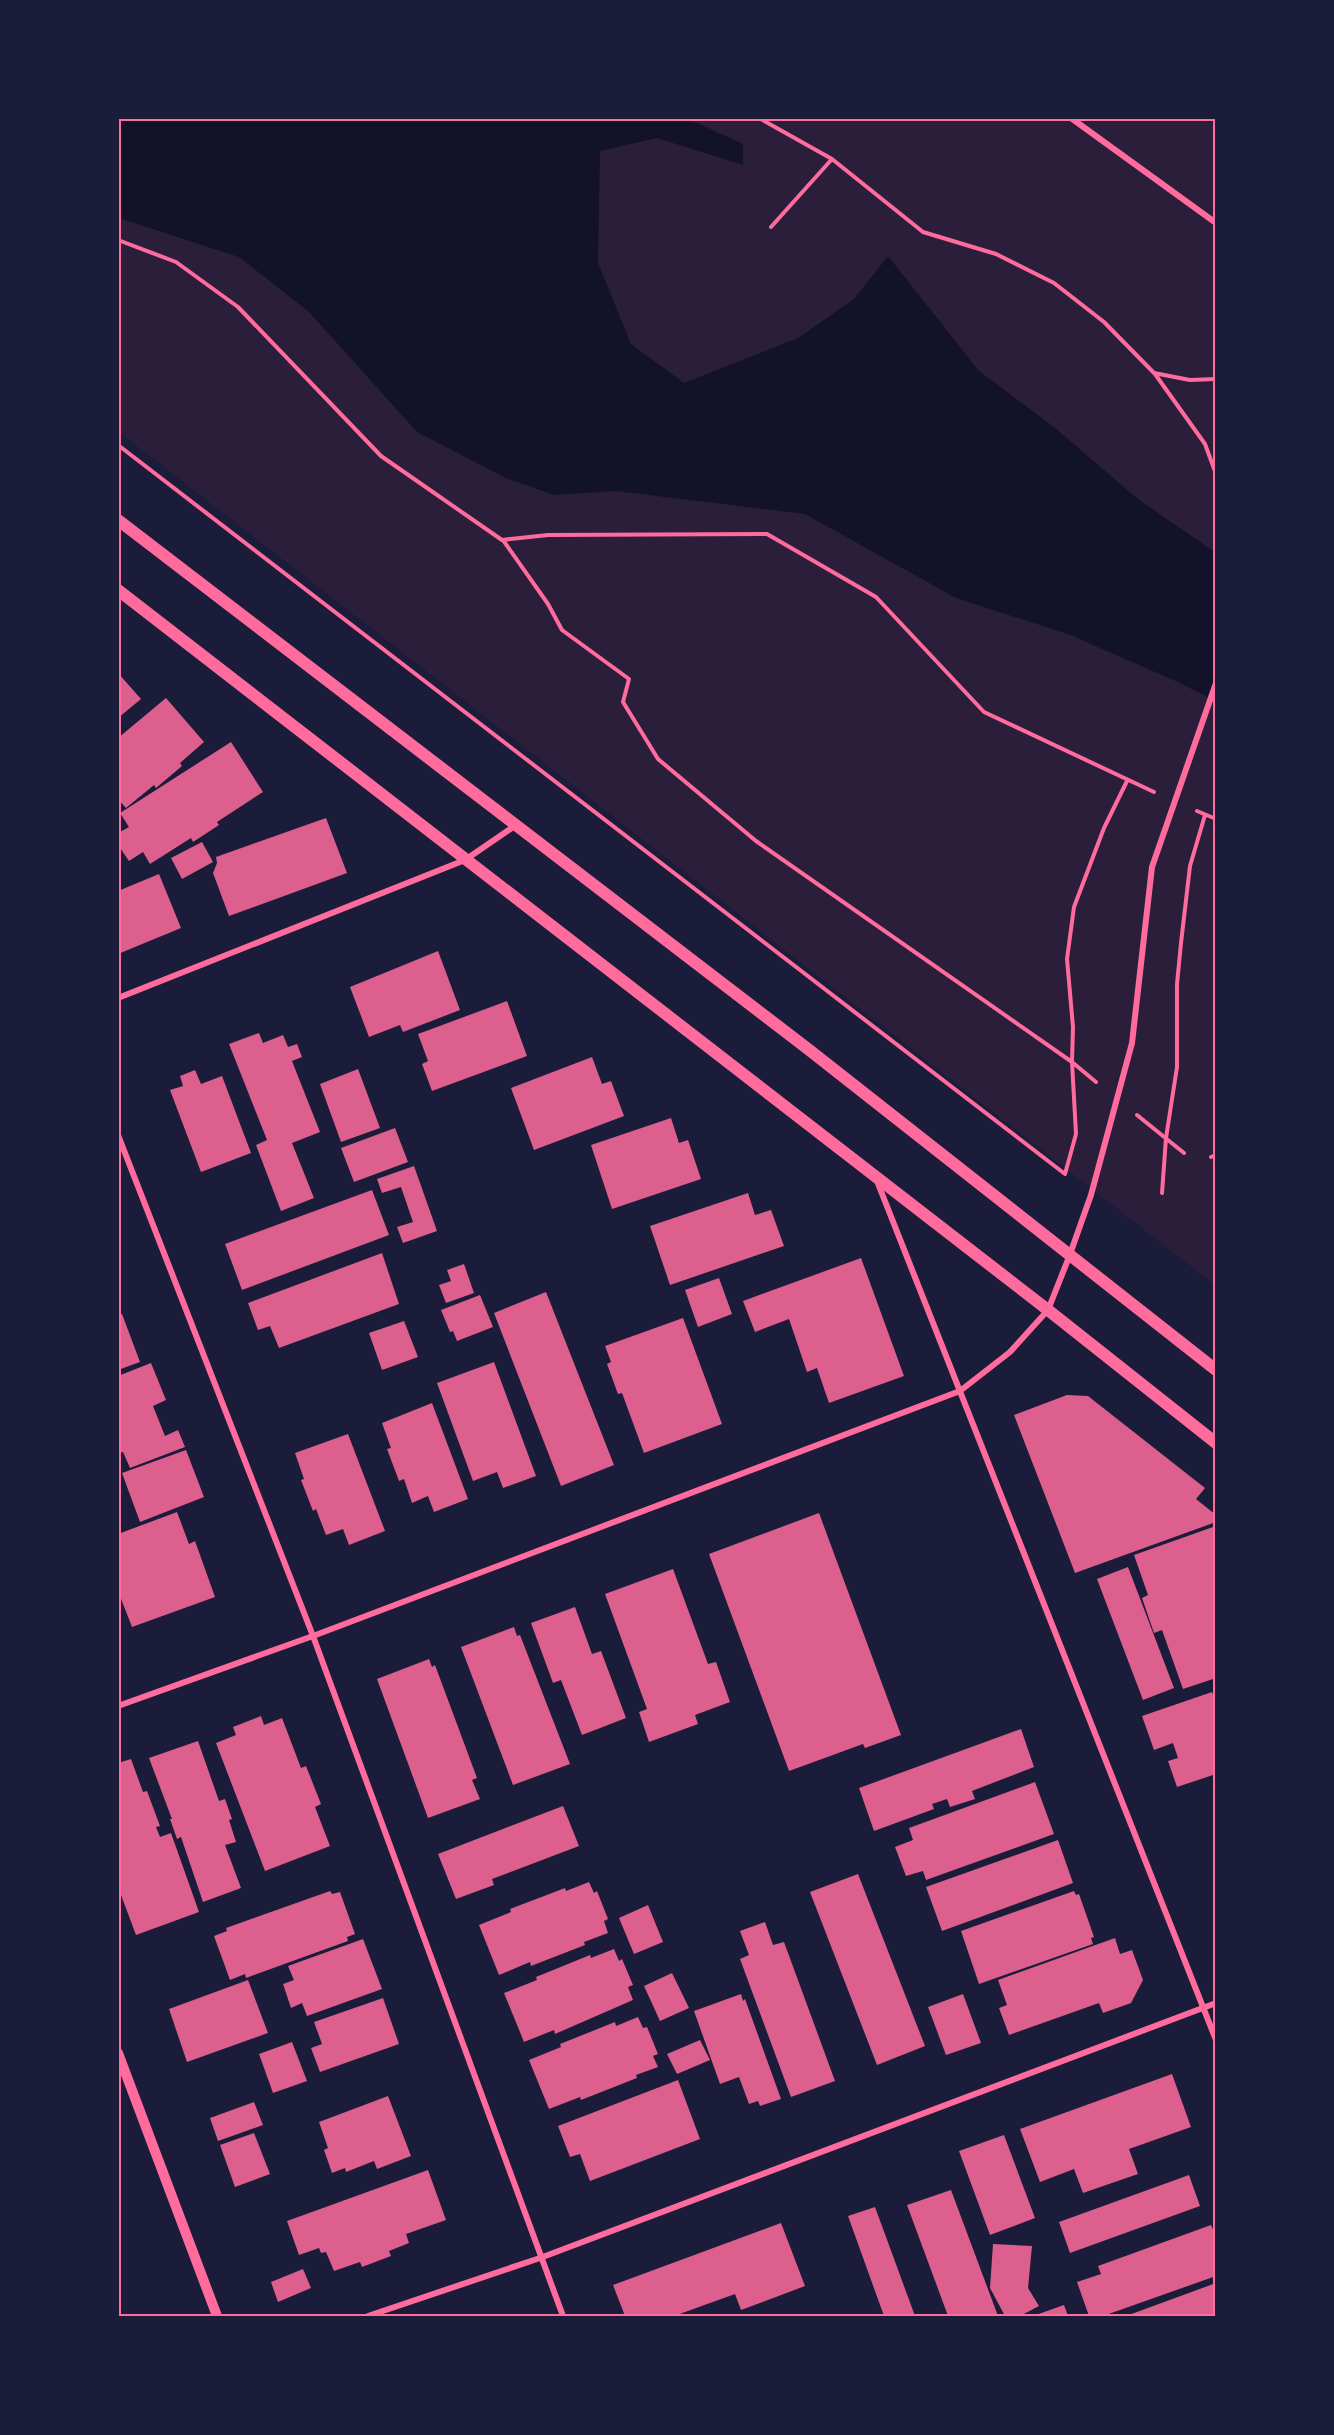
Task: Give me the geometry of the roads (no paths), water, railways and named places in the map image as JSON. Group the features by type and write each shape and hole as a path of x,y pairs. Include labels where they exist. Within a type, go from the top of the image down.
{"main road":[{"path":"118,520 808,1049 1215,1370"},
{"path":"118,590 1048,1310 1215,1443"}],"street":[{"path":"1071,118 1215,223"},
{"path":"118,1706 313,1636 960,1391 1010,1352 1048,1310 1091,1195 1132,1043 1152,867 1215,683"},
{"path":"118,998 465,860 516,825"},
{"path":"118,1135 313,1636 540,2258 564,2316"},
{"path":"874,1175 1204,2007 1215,2040"},
{"path":"368,2316 540,2258 1215,2002"},
{"path":"118,2053 217,2316"}]}
